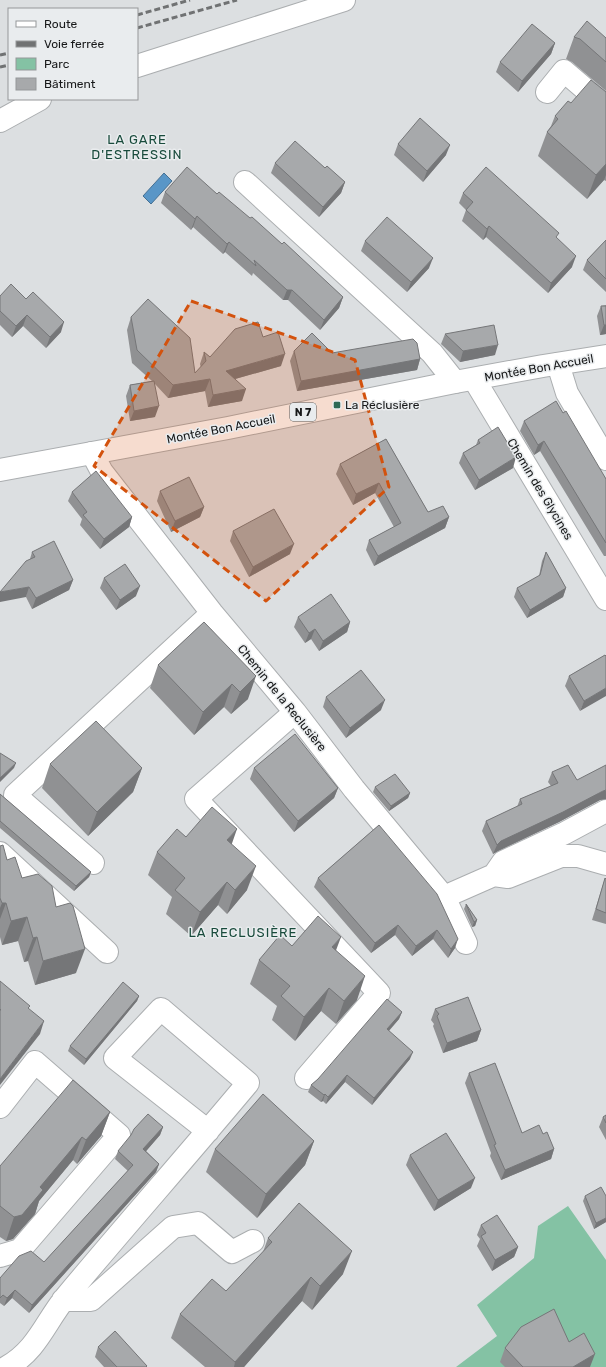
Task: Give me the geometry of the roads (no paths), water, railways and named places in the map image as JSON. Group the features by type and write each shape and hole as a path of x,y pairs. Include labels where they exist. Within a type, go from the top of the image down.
{"street":[{"path":"138,66 344,0"},
{"path":"547,92 564,71 606,107"},
{"path":"0,121 38,100"},
{"name":"Chemin des Glycines","path":"245,182 432,352 465,380 606,599"},
{"name":"Montée Bon Accueil","path":"0,470 228,428 465,380 606,356"},
{"path":"558,364 566,393 606,459"},
{"name":"Chemin de la Reclusière","path":"92,453 102,472 212,613 295,712 354,789 444,897 466,943"},
{"path":"93,863 15,795 212,613"},
{"path":"295,712 196,799 379,993 306,1078"},
{"path":"444,897 494,875 503,862 565,833 606,811"},
{"path":"0,854 107,952"},
{"path":"494,875 508,878 561,856 578,856 606,864"},
{"path":"7,1367 15,1362 36,1342 63,1300 208,1131 248,1083 161,1009 115,1058 208,1131"},
{"path":"0,1107 36,1062 119,1135 20,1250 0,1256"},
{"path":"63,1300 91,1300 173,1227 198,1223 232,1252 253,1240"}],"water":[{"path":"164,173 172,181 151,204 143,196"}],"railway":[{"path":"138,15 190,0"},
{"path":"138,28 237,0"},
{"path":"0,55 8,53"},
{"path":"0,67 8,65"}],"place":[{"name":"La Réclusière","path":"337,405"}],"district":[{"name":"LA GARE D'ESTRESSIN","path":"137,146"},
{"name":"LA RECLUSIÈRE","path":"243,932"}]}
